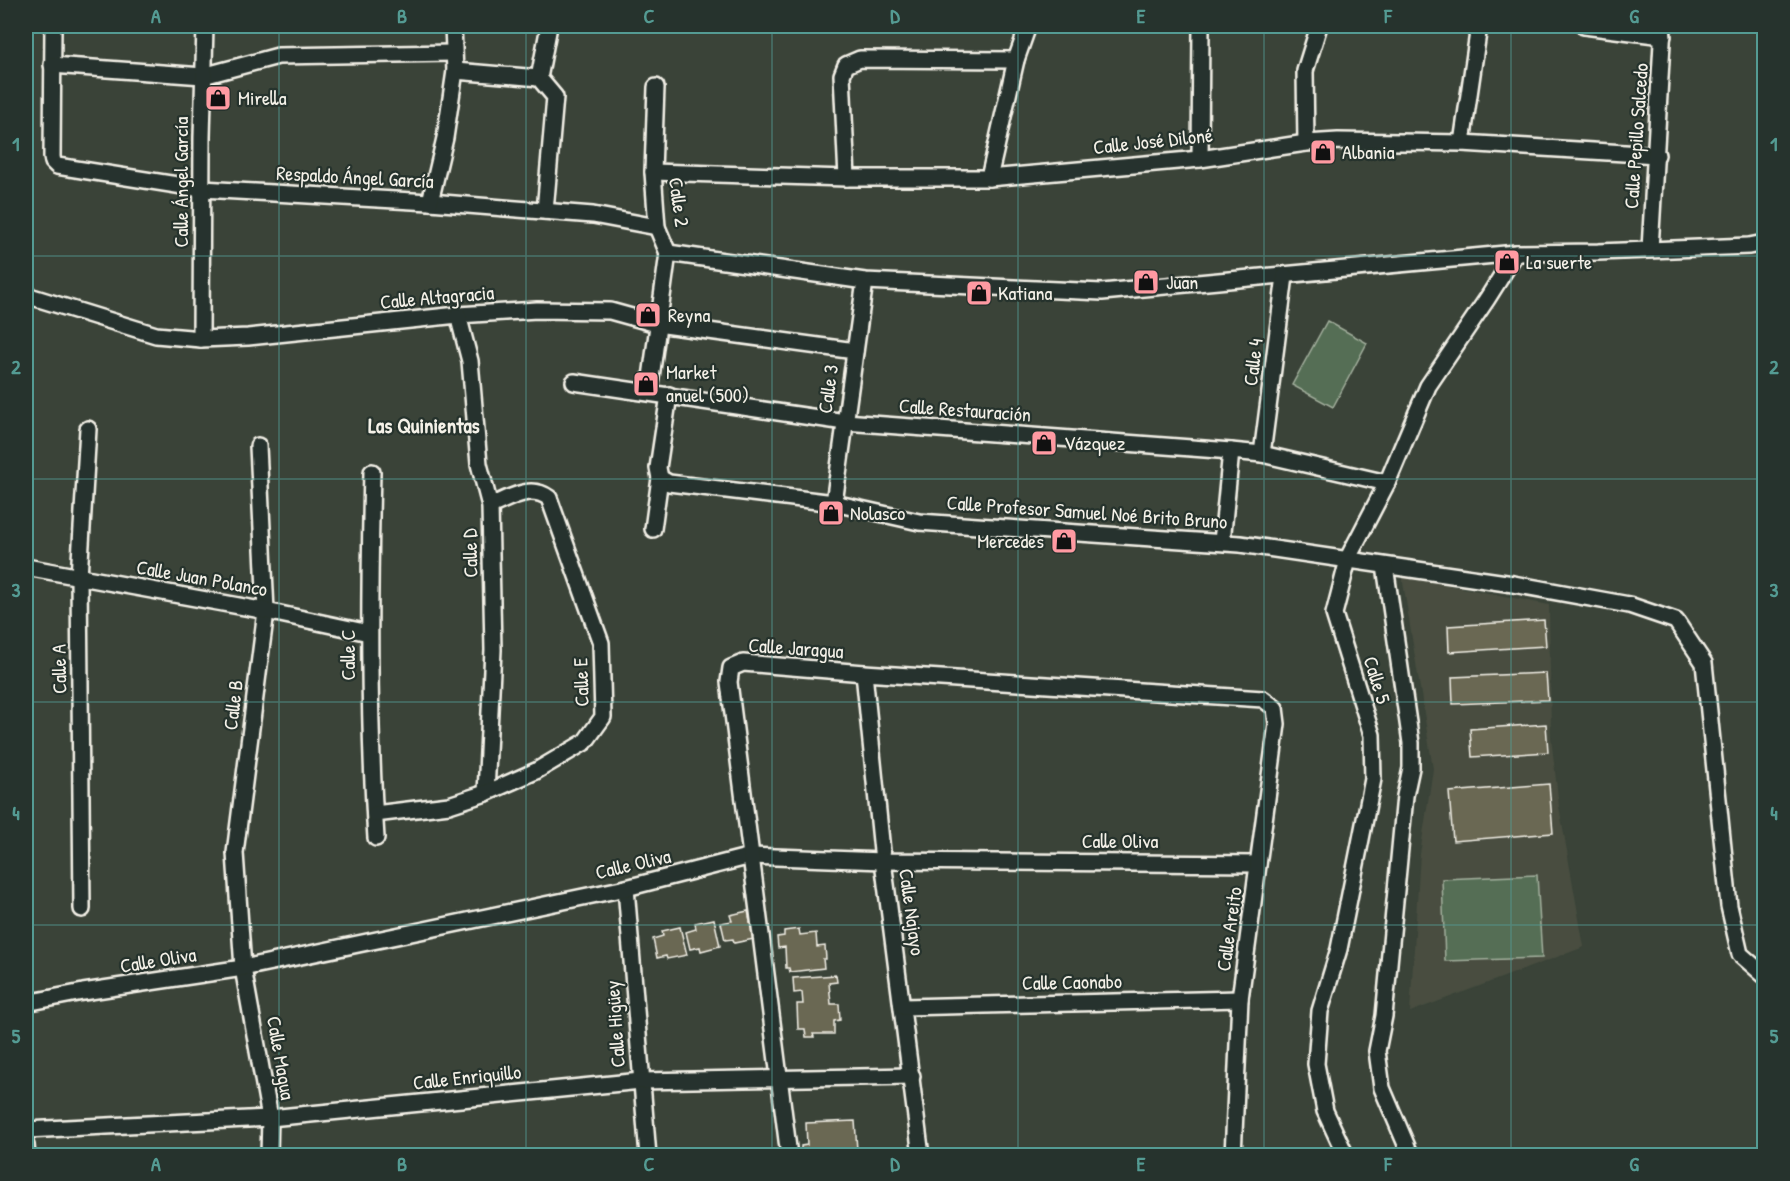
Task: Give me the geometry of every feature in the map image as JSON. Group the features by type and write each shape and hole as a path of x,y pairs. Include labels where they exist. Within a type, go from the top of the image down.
{"street":[{"path":"53,26 52,65 203,76 278,57 453,53"},
{"name":"Calle Ángel García","path":"201,339 205,26"},
{"path":"430,202 445,138 455,71 453,26"},
{"path":"539,78 549,26"},
{"path":"989,178 1016,60 1028,26"},
{"path":"1200,159 1201,26"},
{"path":"1306,143 1305,71 1319,26"},
{"path":"1462,143 1479,26"},
{"path":"1584,26 1663,31"},
{"name":"Calle Pepillo Salcedo","path":"1650,249 1663,31"},
{"path":"847,178 842,75 846,65 860,60 1016,60"},
{"name":"Respaldo Ángel García","path":"52,65 53,162 57,166 202,189 545,211 593,215 657,226"},
{"path":"455,71 539,78 555,97 545,211"},
{"name":"Calle 2","path":"649,392 668,253 657,226 654,172 657,87"},
{"name":"Calle José Diloné","path":"654,172 847,178 989,178 1200,159 1306,143 1462,143 1657,155"},
{"path":"668,253 865,281 1102,292 1516,252 1598,252 1749,246 1764,243"},
{"name":"Calle 5","path":"1346,1155 1325,1111 1316,1064 1320,1011 1339,949 1373,779 1372,735 1334,614 1348,561 1388,483 1428,386 1516,252"},
{"name":"Calle 4","path":"1262,454 1285,276"},
{"name":"Calle 3","path":"834,503 865,281"},
{"name":"Calle Altagracia","path":"26,295 156,335 201,339 248,337 458,315 537,310 610,311 657,324 855,351"},
{"name":"Calle D","path":"458,315 470,361 479,464 490,506 493,650 486,793"},
{"name":"Calle Restauración","path":"574,382 845,422 1231,450 1262,454 1388,483"},
{"path":"653,529 660,478 658,468 669,395"},
{"name":"Calle A","path":"82,909 79,577 88,429"},
{"name":"Calle B","path":"243,968 235,853 266,611 258,446"},
{"path":"1222,542 1231,450"},
{"name":"Calle C","path":"372,472 369,633 376,838"},
{"name":"Calle Profesor Samuel Noé Brito Bruno","path":"660,478 669,483 834,503 920,522 1222,542 1513,584 1629,605 1676,621 1704,663 1729,906 1740,954 1764,975"},
{"name":"Calle E","path":"375,814 449,805 486,793 536,771 585,742 603,717 601,643 549,498 542,492 531,491 490,506"},
{"path":"1385,566 1411,743 1411,768 1405,796 1384,1016 1377,1051 1382,1088 1411,1155"},
{"name":"Calle Juan Polanco","path":"26,567 266,611 369,633"},
{"name":"Calle Jaragua","path":"789,1155 729,682 731,668 742,663 1263,699 1275,708"},
{"name":"Calle Najayo","path":"864,673 883,861 904,1007 921,1155"},
{"name":"Calle Areito","path":"1233,1155 1240,999 1277,724 1275,708"},
{"name":"Calle Oliva","path":"26,1003 243,968 626,888 751,856 883,861 1258,864"},
{"name":"Calle Higüey","path":"626,888 648,1155"},
{"name":"Calle Magua","path":"243,968 270,1118 269,1155"},
{"name":"Calle Caonabo","path":"904,1007 1240,999"},
{"name":"Calle Enriquillo","path":"26,1130 270,1118 641,1081 912,1076"},
{"path":"26,1144 27,1155"}],"shaded area":[{"path":"1402,576 1549,605 1551,737 1559,806 1584,947 1410,1012 1420,854 1433,769"}],"green space":[{"path":"1327,321 1367,343 1333,407 1292,385"},
{"path":"1537,875 1542,958 1445,961 1442,879"}],"building":[{"path":"1544,620 1546,646 1449,652 1448,626"},
{"path":"1546,673 1548,700 1453,704 1452,677"},
{"path":"1546,724 1548,752 1472,757 1470,729"},
{"path":"1549,784 1553,833 1453,841 1449,792"},
{"path":"748,911 754,939 734,943 733,939 725,940 721,923 732,921 730,915"},
{"path":"714,919 720,946 701,951 700,947 690,949 686,932 696,929 695,923"},
{"path":"680,927 687,955 667,959 666,956 657,958 653,939 663,936 662,931"},
{"path":"799,929 800,935 816,933 817,947 825,946 824,968 790,972 789,968 786,968 785,947 778,948 777,937 784,936 784,931"},
{"path":"836,975 837,982 829,983 831,1004 839,1004 840,1020 834,1021 834,1034 813,1034 814,1037 806,1037 805,1029 798,1029 797,1004 803,1004 802,992 794,993 793,978"},
{"path":"855,1121 857,1150 846,1151 846,1156 801,1156 801,1146 807,1145 806,1123"}],"place":[{"name":"Mirella","path":"218,98"},
{"name":"Albania","path":"1323,152"},
{"name":"La suerte","path":"1507,262"},
{"name":"Juan","path":"1146,282"},
{"name":"Katiana","path":"979,293"},
{"name":"Reyna","path":"648,315"},
{"name":"Market anuel (500)","path":"646,384"},
{"name":"Vázquez","path":"1044,443"},
{"name":"Nolasco","path":"831,513"},
{"name":"Mercedes","path":"1064,541"}],"district":[{"name":"Las Quinientas","path":"424,426"}]}
